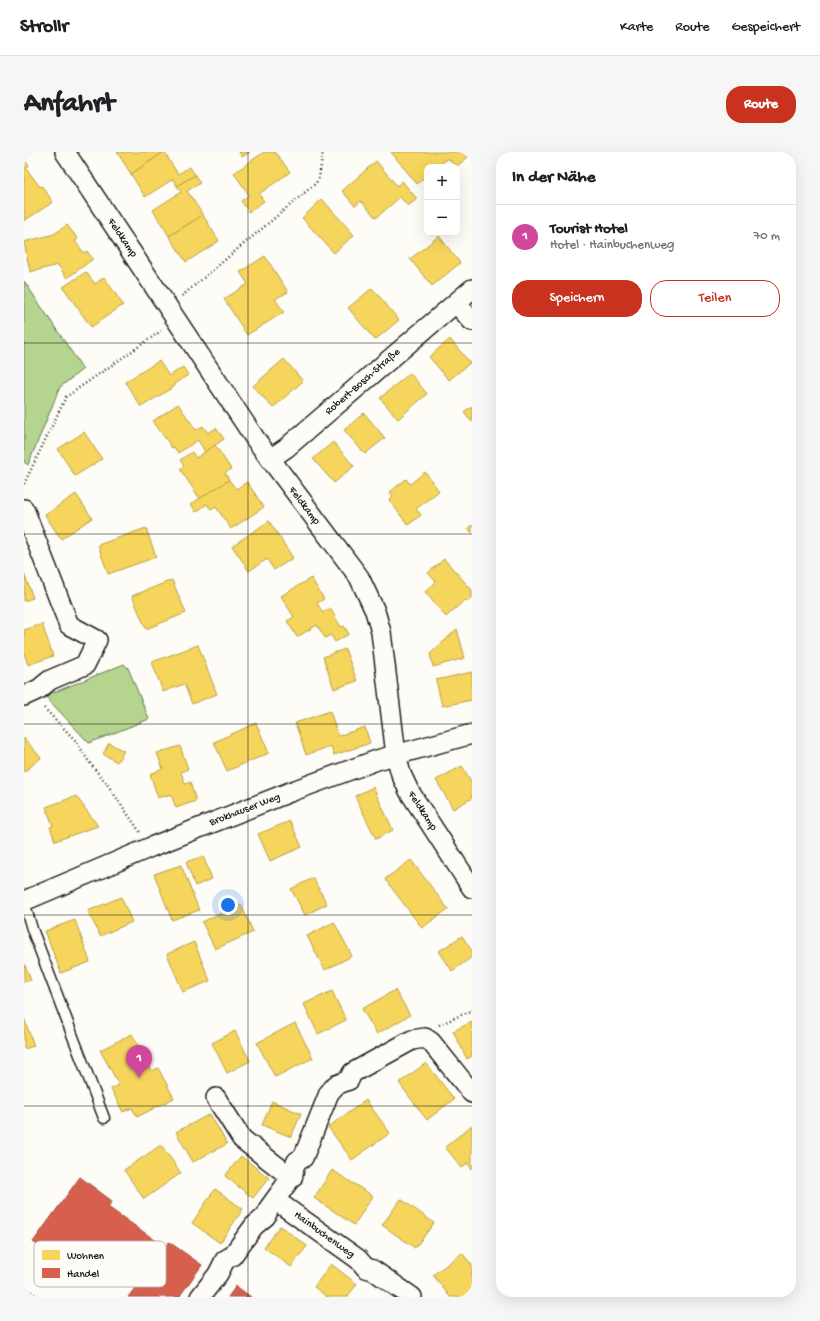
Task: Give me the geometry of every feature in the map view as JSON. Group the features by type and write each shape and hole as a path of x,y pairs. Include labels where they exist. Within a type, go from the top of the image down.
{"street":[{"name":"Feldkamp","path":"65,152 270,459 359,577 369,595 381,632 396,755 401,774 409,791 472,888"},
{"name":"Robert-Bosch-Straße","path":"270,459 286,448 472,289"},
{"path":"456,303 472,321"},
{"path":"24,509 69,625 97,640 85,665 50,680 28,694"},
{"name":"Brokhauser Weg","path":"24,902 151,847 290,792 396,755 472,734"},
{"path":"200,1297 218,1274 225,1260 232,1256 254,1226 266,1216 275,1200 292,1178 294,1167 302,1158 332,1089 336,1085 345,1083 349,1080 352,1073 375,1059 417,1038 425,1038 431,1042 472,1093"},
{"path":"216,1098 242,1139 292,1178"},
{"name":"Hainbuchenweg","path":"275,1200 358,1259 366,1268 373,1270 412,1297"}],"lane":[{"path":"24,902 32,929 104,1118"}],"path":[{"path":"24,484 66,397 159,334 161,330 158,321 160,317 170,309 179,298 315,184 319,178 323,152"},
{"path":"24,474 27,477"},
{"path":"28,694 36,699 76,741 89,762 107,784 151,847"},
{"path":"425,1038 428,1030 472,1010"},
{"path":"24,1287 38,1297"}],"green space":[{"path":"24,281 83,369 60,387 28,465 24,462"},
{"path":"124,664 128,668 149,719 89,743 45,696"}],"building: Wohnen":[{"path":"117,152 164,152 131,174"},
{"path":"164,152 178,174 190,167 195,175 177,186 173,179 145,197 131,174"},
{"path":"239,152 250,152 242,157"},
{"path":"264,152 275,152 290,172 259,194 264,201 249,212 241,201 249,195 234,173"},
{"path":"391,152 464,152 468,157 460,164 453,164 448,158 441,164 424,164 424,178 417,184"},
{"path":"24,159 29,166 26,168 40,187 42,186 53,202 24,221"},
{"path":"376,161 397,186 402,181 417,199 408,206 400,197 376,218 361,201 355,206 342,191"},
{"path":"195,175 200,183 187,191 203,215 169,236 153,210 181,192 177,186"},
{"path":"322,199 354,235 334,253 302,218"},
{"path":"203,215 219,241 186,262 169,236"},
{"path":"67,225 78,239 75,241 84,253 87,251 93,259 67,278 58,265 30,272 24,242 54,234"},
{"path":"439,236 460,263 432,286 410,259"},
{"path":"265,256 288,292 275,299 284,312 247,335 224,299 248,284 240,272"},
{"path":"86,272 95,284 104,277 123,305 91,327 63,287"},
{"path":"372,288 399,320 375,340 348,308"},
{"path":"450,339 470,363 449,380 429,357"},
{"path":"284,359 303,381 273,408 253,386"},
{"path":"159,361 169,376 183,367 188,375 174,384 175,386 141,407 125,382"},
{"path":"410,373 427,394 398,419 380,398"},
{"path":"178,404 196,430 203,426 208,433 216,428 224,439 205,452 198,440 178,453 174,447 172,448 153,421"},
{"path":"472,406 472,422 464,412"},
{"path":"364,413 385,438 365,454 344,430"},
{"path":"84,432 102,459 75,476 58,449"},
{"path":"333,442 354,466 334,483 313,459"},
{"path":"215,445 231,469 225,473 229,480 200,499 180,469 184,466 180,460 192,452 196,458"},
{"path":"425,472 439,491 416,509 421,515 408,525 389,500 393,496 390,492 406,479 410,484"},
{"path":"229,480 236,489 247,482 264,507 231,529 216,507 211,510 207,504 196,512 191,504"},
{"path":"76,494 92,518 61,539 45,515"},
{"path":"269,521 293,558 274,570 267,559 249,571 232,546"},
{"path":"472,525 472,533 468,528"},
{"path":"146,528 156,557 108,574 98,545"},
{"path":"444,559 472,590 472,598 467,602 465,600 446,617 425,592 436,582 428,573"},
{"path":"24,573 33,598 24,601"},
{"path":"311,578 324,599 317,603 323,613 330,608 341,627 344,626 349,634 335,642 331,635 325,638 317,625 297,637 287,621 294,617 281,596"},
{"path":"172,580 186,613 146,629 132,596"},
{"path":"42,624 53,656 28,665 24,653 24,630"},
{"path":"457,629 465,658 433,667 430,654"},
{"path":"198,645 217,694 192,704 184,684 163,692 152,662"},
{"path":"345,649 357,681 334,689 323,657"},
{"path":"472,672 472,700 442,706 436,680"},
{"path":"330,711 338,736 365,727 370,743 334,755 331,746 306,755 295,723"},
{"path":"256,723 269,753 227,771 214,742"},
{"path":"24,738 41,758 24,772"},
{"path":"109,743 124,751 117,762 103,754"},
{"path":"180,746 188,769 181,772 185,784 190,782 196,801 176,808 171,794 158,798 150,774 163,769 157,753"},
{"path":"462,766 472,783 472,798 453,809 436,780"},
{"path":"373,787 393,830 376,839 355,796"},
{"path":"76,796 98,826 55,841 50,827 53,826 46,807"},
{"path":"290,821 302,847 270,861 258,834"},
{"path":"203,856 212,879 195,886 186,862"},
{"path":"411,860 448,909 422,928 385,879"},
{"path":"181,865 199,910 172,920 154,874"},
{"path":"313,878 327,904 305,915 291,889"},
{"path":"121,897 132,922 100,936 88,911"},
{"path":"241,904 253,932 215,949 202,922"},
{"path":"75,920 90,962 61,973 45,931"},
{"path":"334,922 352,956 325,970 307,936"},
{"path":"462,936 472,951 472,957 452,971 439,951"},
{"path":"194,942 210,981 183,992 167,954"},
{"path":"24,963 31,980 24,982"},
{"path":"395,990 410,1015 377,1034 362,1009"},
{"path":"332,991 346,1020 318,1034 304,1004"},
{"path":"24,1018 34,1046 24,1049"},
{"path":"472,1022 472,1056 467,1059 453,1031"},
{"path":"295,1023 313,1058 275,1077 257,1043"},
{"path":"235,1031 250,1061 227,1073 212,1043"},
{"path":"132,1034 152,1071 158,1068 174,1098 137,1117 132,1108 123,1112 111,1089 119,1085 100,1050"},
{"path":"426,1063 454,1099 427,1120 399,1083"},
{"path":"366,1100 390,1133 352,1160 328,1127"},
{"path":"272,1101 301,1114 291,1137 262,1125"},
{"path":"210,1114 227,1144 193,1162 176,1132"},
{"path":"472,1125 472,1169 467,1163 462,1168 445,1147"},
{"path":"161,1145 181,1173 144,1199 124,1170"},
{"path":"241,1156 269,1178 253,1198 225,1176"},
{"path":"332,1170 373,1196 354,1225 314,1198"},
{"path":"215,1189 243,1209 220,1243 192,1223"},
{"path":"401,1199 434,1223 415,1248 382,1225"},
{"path":"280,1226 307,1246 291,1267 264,1247"},
{"path":"462,1253 472,1265 472,1297 450,1297 433,1275"},
{"path":"331,1264 357,1284 347,1297 327,1297 314,1287"}],"building: Handel":[{"path":"80,1177 112,1201 108,1207 156,1241 34,1241 33,1242"},
{"path":"169,1242 202,1265 179,1297 128,1297 136,1287 166,1287 166,1246"},
{"path":"236,1286 251,1297 228,1297"}],"place":[{"name":"Tourist Hotel","path":"139,1078"}]}
